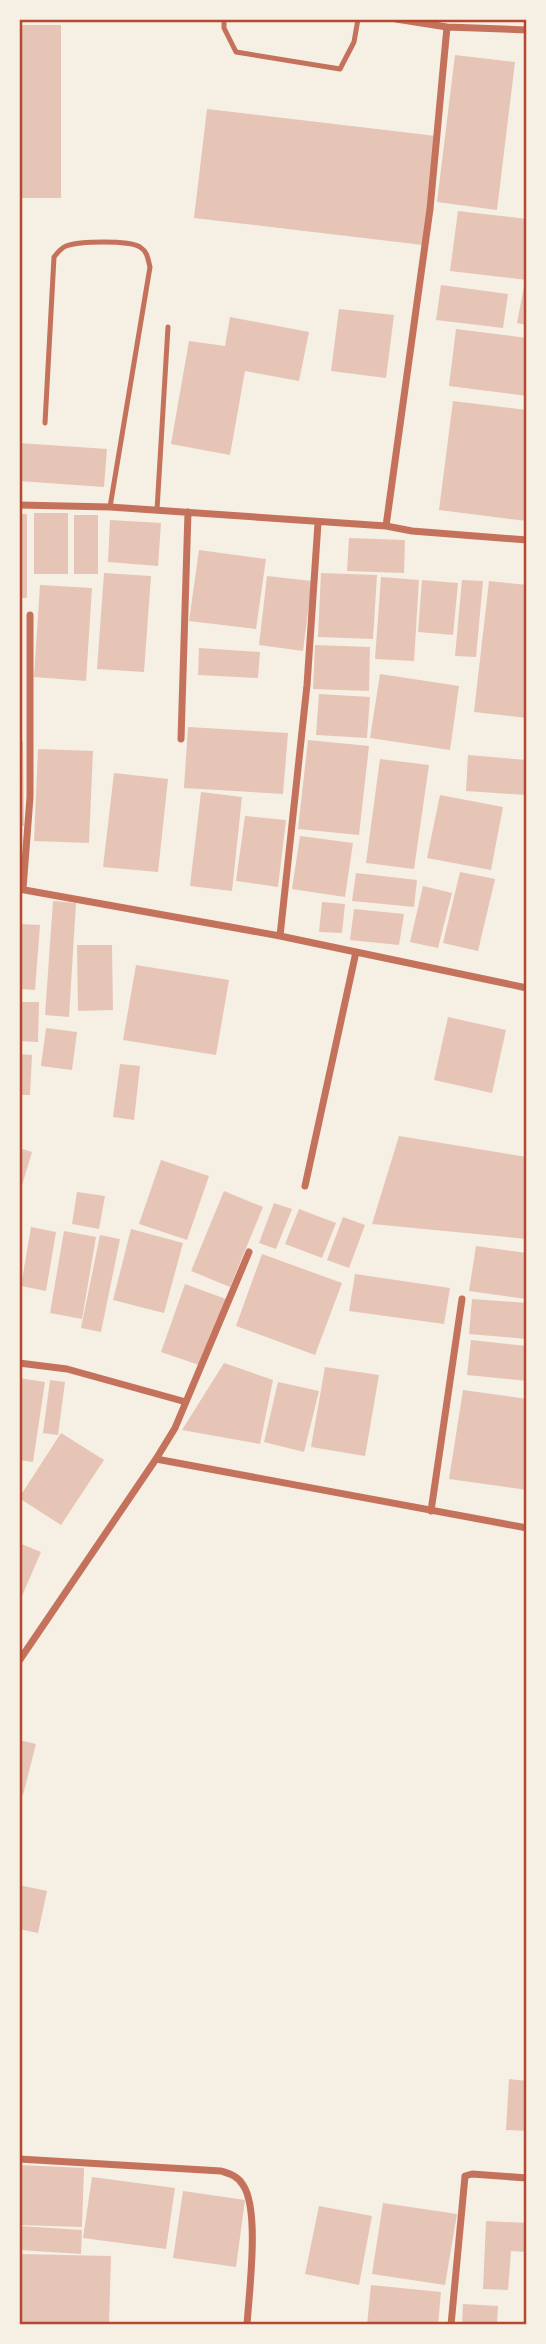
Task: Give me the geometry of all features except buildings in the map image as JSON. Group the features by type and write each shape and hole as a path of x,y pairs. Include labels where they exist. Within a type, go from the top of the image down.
{"street":[{"path":"396,19 447,27 527,30"},
{"path":"386,526 427,232 447,27"},
{"path":"19,505 188,512 386,526 412,531 527,540"},
{"path":"181,739 188,512"},
{"path":"279,936 307,685 318,523"},
{"path":"30,615 30,797 21,889 279,936 527,988"},
{"path":"306,1186 356,952"},
{"path":"19,1661 175,1428 249,1252"},
{"path":"431,1511 462,1299"},
{"path":"19,1363 66,1369 186,1402"},
{"path":"156,1459 527,1528"},
{"path":"19,2160 221,2171 238,2177 250,2198 252,2218 247,2325"},
{"path":"451,2325 464,2179 468,2175 527,2178"}],"lane":[{"path":"224,19 224,28 236,52 340,69 354,41 358,19"},
{"path":"45,423 54,257 62,247 77,243 128,244 140,247 147,253 150,267 148,286 110,507"},
{"path":"157,510 168,327"}]}
